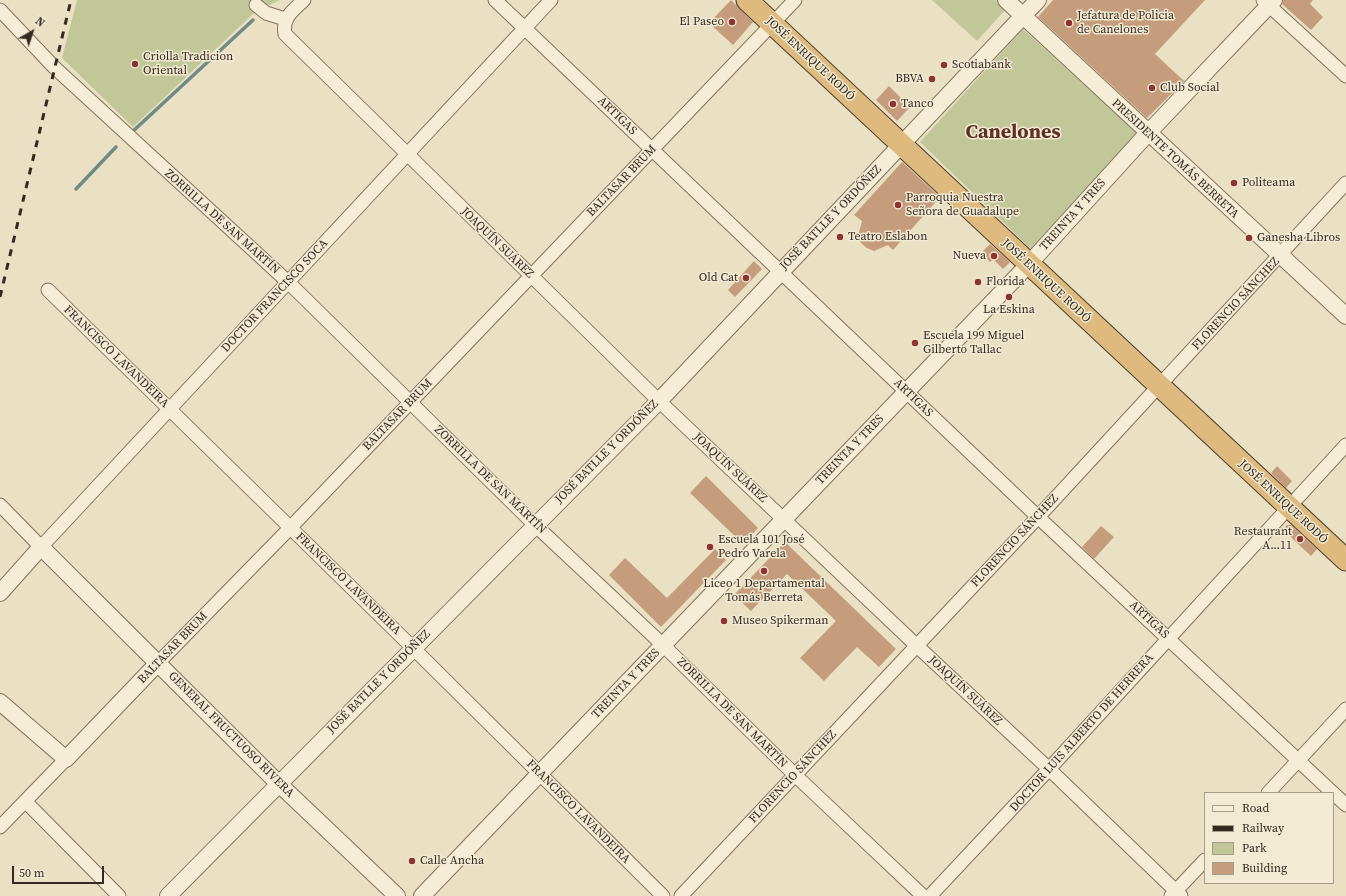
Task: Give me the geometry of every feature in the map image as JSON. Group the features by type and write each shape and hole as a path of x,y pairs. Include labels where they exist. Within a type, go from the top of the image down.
{"highway":[{"name":"JOSÉ ENRIQUE RODÓ","path":"747,0 1346,560"}],"street":[{"path":"256,5 266,13 285,19 304,0"},
{"name":"ARTIGAS","path":"496,0 906,392 1332,792"},
{"name":"DOCTOR FRANCISCO SOCA","path":"0,593 169,409 408,155 551,0"},
{"name":"BALTASAR BRUM","path":"0,827 290,528 794,0"},
{"name":"PRESIDENTE TOMÁS BERRETA","path":"1006,0 1346,316"},
{"name":"JOSÉ BATLLE Y ORDÓÑEZ","path":"168,896 534,524 659,401 780,271 1038,0"},
{"path":"1268,2 1346,76"},
{"name":"TREINTA Y TRES","path":"422,896 1029,264 1268,2"},
{"name":"ZORRILLA DE SAN MARTÍN","path":"0,10 54,67 288,282 534,524 663,645 795,776 923,896"},
{"name":"JOAQUÍN SUÁREZ","path":"285,19 285,34 530,276 659,401 1049,769 1176,894"},
{"name":"FLORENCIO SÁNCHEZ","path":"681,896 1038,517 1346,183"},
{"name":"FRANCISCO LAVANDEIRA","path":"48,290 413,648 662,896"},
{"name":"DOCTOR LUIS ALBERTO DE HERRERA","path":"930,896 1049,769 1346,445"},
{"name":"GENERAL FRUCTUOSO RIVERA","path":"0,504 41,547 278,783 396,896"},
{"path":"0,702 66,760"},
{"path":"1269,792 1346,709"},
{"name":"ARTIGAS","path":"1334,794 1346,806"},
{"path":"25,801 119,896"},
{"path":"1176,894 1204,861"}],"green space":[{"name":"Criolla Tradicion Oriental","path":"77,0 280,0 255,12 133,127 62,58"},
{"path":"932,0 996,0 1006,9 977,41"},
{"path":"1023,29 1137,133 1032,250 920,142"}],"building":[{"name":"El Paseo","path":"731,0 753,22 733,45 709,23"},
{"path":"1053,0 1205,0 1155,54 1184,81 1147,118 1038,17"},
{"path":"1283,0 1313,0 1310,4 1323,17 1311,30 1282,4"},
{"name":"Tanco","path":"889,86 910,107 897,121 876,100"},
{"name":"Parroquia Nuestra Señora de Guadalupe","path":"902,162 940,197 893,250 888,245 874,251 861,243 858,236 862,221 854,215"},
{"name":"Nueva","path":"990,244 1010,262 1003,269 993,259 990,262 981,253"},
{"path":"754,261 762,269 735,297 728,290"},
{"path":"1277,466 1292,481 1286,488 1271,473"},
{"path":"706,476 758,528 743,544 690,493"},
{"name":"Restaurant A...11","path":"1287,525 1291,525 1317,549 1311,556 1283,530"},
{"path":"1101,526 1114,537 1094,559 1082,547"},
{"path":"785,542 896,649 879,667 857,647 824,681 800,658 836,621 787,574 751,611 734,595"},
{"path":"715,549 726,560 661,627 609,575 625,558 667,598"}],"waterway":[{"path":"132,132 253,20"},
{"path":"76,189 116,147"}],"railway":[{"path":"0,297 71,0"}],"place":[{"name":"El Paseo","path":"732,22"},
{"name":"Jefatura de Policia de Canelones","path":"1069,23"},
{"name":"Criolla Tradicion Oriental","path":"135,64"},
{"name":"Scotiabank","path":"944,65"},
{"name":"BBVA","path":"932,79"},
{"name":"Club Social","path":"1152,88"},
{"name":"Tanco","path":"893,104"},
{"name":"Politeama","path":"1234,183"},
{"name":"Parroquia Nuestra Señora de Guadalupe","path":"898,205"},
{"name":"Teatro Eslabon","path":"840,237"},
{"name":"Ganesha Libros","path":"1249,238"},
{"name":"Nueva","path":"994,256"},
{"name":"Old Cat","path":"746,278"},
{"name":"Florida","path":"978,282"},
{"name":"La Eskina","path":"1009,297"},
{"name":"Escuela 199 Miguel Gilberto Tallac","path":"915,343"},
{"name":"Restaurant A...11","path":"1300,539"},
{"name":"Escuela 101 José Pedro Varela","path":"710,547"},
{"name":"Liceo 1 Departamental Tomás Berreta","path":"764,571"},
{"name":"Museo Spikerman","path":"724,621"},
{"name":"Calle Ancha","path":"412,861"}],"district":[{"name":"Canelones","path":"1013,133"}]}
